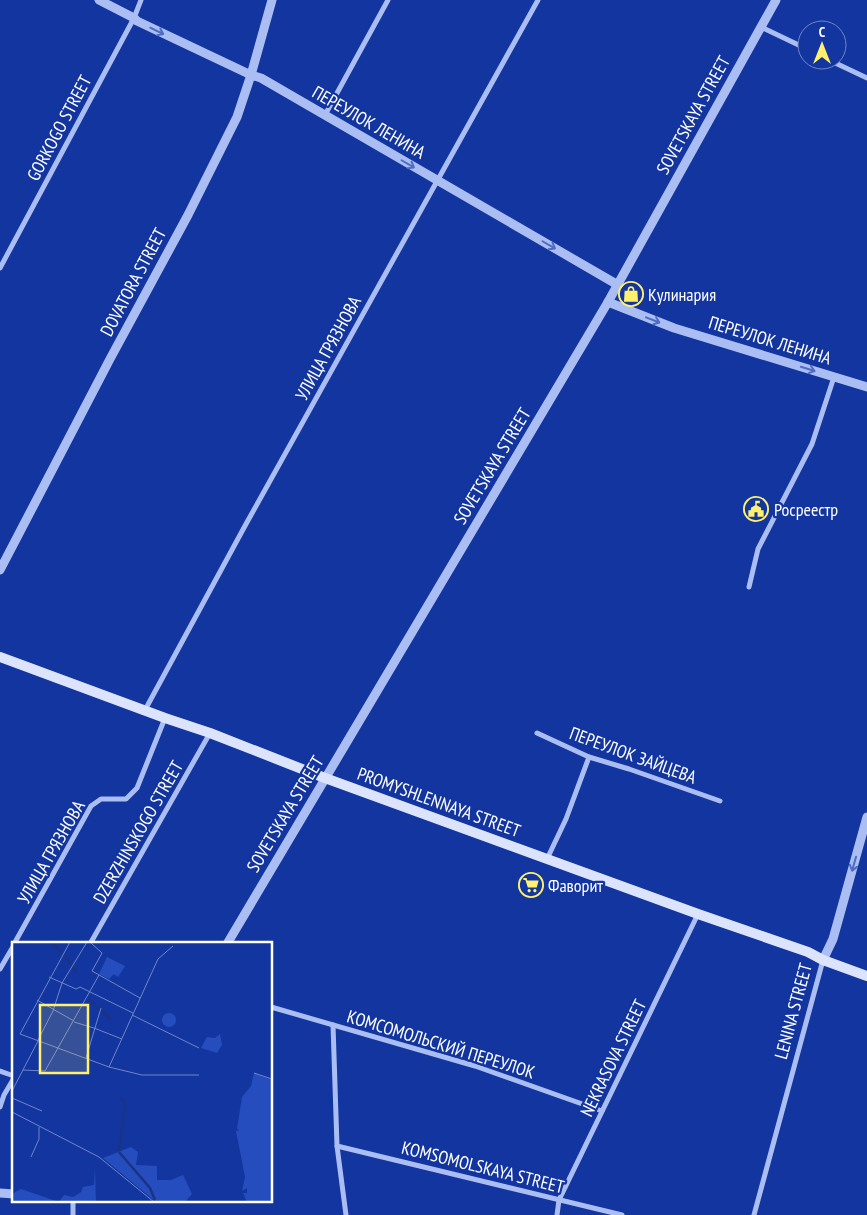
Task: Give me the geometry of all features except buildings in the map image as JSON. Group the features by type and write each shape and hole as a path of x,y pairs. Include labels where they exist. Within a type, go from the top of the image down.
{"main road":[{"name":"PROMYSHLENNAYA STREET","path":"0,657 210,733 325,778 698,914 808,952 823,960 867,976"}],"street":[{"name":"ПЕРЕУЛОК ЛЕНИНА","path":"99,0 137,21 251,76 260,78 618,285"},
{"name":"GORKOGO STREET","path":"0,268 142,0"},
{"name":"DOVATORA STREET","path":"0,570 105,368 188,215 237,117 251,76 272,0"},
{"path":"325,114 388,0"},
{"name":"УЛИЦА ГРЯЗНОВА","path":"145,710 246,524 538,0"},
{"name":"SOVETSKAYA STREET","path":"228,942 618,285 776,0"},
{"path":"761,27 797,44"},
{"path":"847,69 867,78"},
{"name":"ПЕРЕУЛОК ЛЕНИНА","path":"608,302 674,328 867,387"},
{"path":"749,586 758,549 812,444 834,377"},
{"name":"УЛИЦА ГРЯЗНОВА","path":"15,942 91,806 101,799 126,799 137,788 165,718"},
{"name":"DZERZHINSKOGO STREET","path":"91,942 210,733"},
{"name":"ПЕРЕУЛОК ЗАЙЦЕВА","path":"537,733 589,757 720,801"},
{"path":"547,859 566,818 589,757"},
{"name":"LENINA STREET","path":"754,1215 823,960 833,939 867,817"},
{"name":"NEKRASOVA STREET","path":"557,1215 559,1200 698,914"},
{"name":"УЛИЦА ГРЯЗНОВА","path":"0,969 12,948"},
{"name":"КОМСОМОЛЬСКИЙ ПЕРЕУЛОК","path":"272,1007 475,1066 602,1111"},
{"path":"333,1025 337,1146 346,1215"},
{"path":"0,1071 12,1076"},
{"path":"0,1107 12,1081"},
{"name":"KOMSOMOLSKAYA STREET","path":"337,1146 622,1215"},
{"path":"73,1202 74,1215"}],"place":[{"name":"Кулинария","path":"631,294"},
{"name":"Росреестр","path":"756,509"},
{"name":"Фаворит","path":"531,885"}]}
